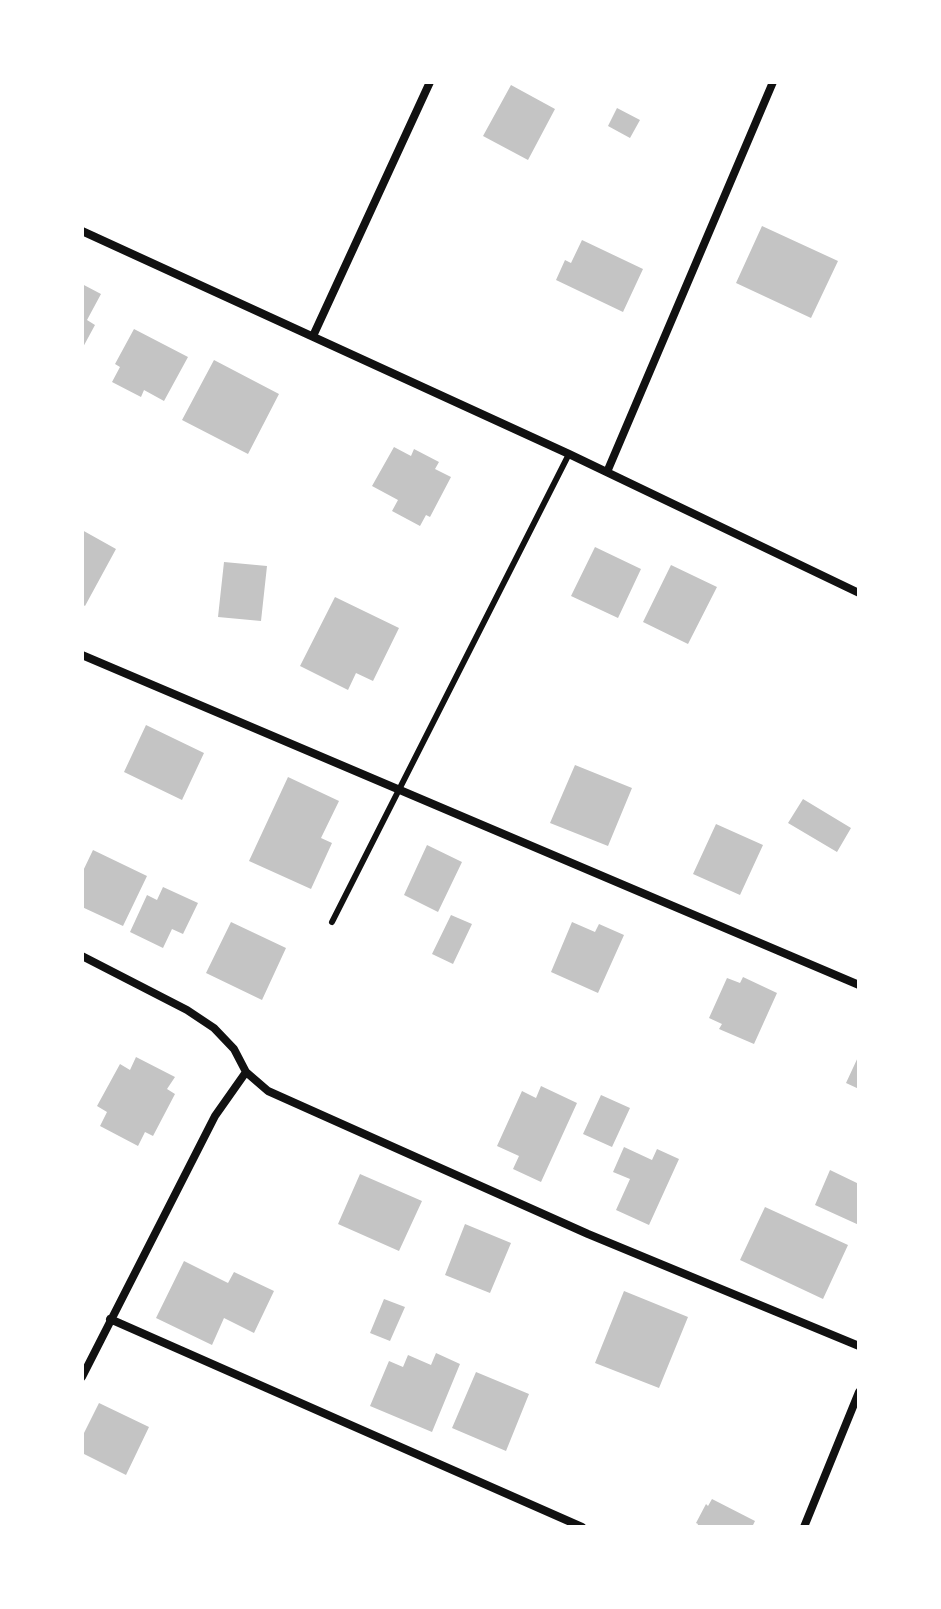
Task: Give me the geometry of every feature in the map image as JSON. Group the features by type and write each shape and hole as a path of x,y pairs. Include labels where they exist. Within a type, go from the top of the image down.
{"street":[{"path":"313,336 430,82"},
{"path":"607,472 773,82"},
{"path":"82,231 569,454 859,593"},
{"path":"82,655 859,985"},
{"path":"82,956 187,1010 214,1028 234,1049 246,1072 268,1091 588,1234 859,1346"},
{"path":"82,1377 215,1116 246,1072"},
{"path":"110,1319 582,1527"},
{"path":"804,1527 859,1392"}],"lane":[{"path":"332,922 397,788 569,454"}],"building":[{"path":"511,85 555,109 528,160 483,136"},
{"path":"617,108 640,120 630,138 608,126"},
{"path":"762,226 838,261 811,318 736,283"},
{"path":"582,240 643,269 623,312 556,280 565,260 571,263"},
{"path":"82,284 101,294 87,320 95,325 82,349"},
{"path":"134,329 188,357 164,401 144,390 141,397 112,382 120,367 115,364"},
{"path":"214,360 279,394 248,454 182,420"},
{"path":"394,447 411,456 414,449 439,462 435,469 451,477 430,517 426,515 420,526 392,511 398,500 372,486"},
{"path":"82,530 116,549 85,606 82,604"},
{"path":"595,547 641,569 618,618 571,596"},
{"path":"224,562 267,566 261,621 218,617"},
{"path":"671,565 717,587 688,644 643,622"},
{"path":"335,597 399,628 373,681 356,673 348,690 300,666"},
{"path":"146,725 204,753 182,800 124,772"},
{"path":"575,765 632,788 608,846 550,823"},
{"path":"288,777 339,801 321,838 332,843 311,889 249,861"},
{"path":"803,799 851,828 837,852 788,823"},
{"path":"716,824 763,845 740,895 693,874"},
{"path":"427,845 462,862 438,912 404,895"},
{"path":"93,850 147,876 123,926 82,907 82,873"},
{"path":"163,887 198,903 183,934 172,929 163,948 130,932 147,895 157,900"},
{"path":"451,915 472,924 453,964 432,954"},
{"path":"231,922 286,948 262,1000 206,973"},
{"path":"572,922 595,932 599,924 624,935 598,993 551,972"},
{"path":"743,977 777,993 754,1044 719,1029 722,1024 709,1018 727,978 740,983"},
{"path":"859,1055 859,1089 846,1083"},
{"path":"136,1057 175,1077 167,1089 175,1094 153,1136 145,1132 138,1146 100,1126 107,1112 97,1106 120,1064 130,1070"},
{"path":"541,1086 577,1103 541,1182 513,1169 519,1156 497,1146 522,1091 536,1098"},
{"path":"601,1095 630,1108 612,1147 583,1134"},
{"path":"624,1147 652,1160 657,1149 679,1159 649,1225 616,1210 630,1179 613,1172"},
{"path":"830,1170 859,1184 859,1225 815,1205"},
{"path":"360,1174 422,1201 399,1251 338,1224"},
{"path":"765,1207 848,1245 823,1299 740,1260"},
{"path":"465,1224 511,1243 490,1293 445,1275"},
{"path":"184,1261 228,1283 234,1272 274,1291 254,1333 224,1318 212,1345 156,1318"},
{"path":"624,1291 688,1317 659,1388 595,1363"},
{"path":"384,1299 405,1307 390,1341 370,1333"},
{"path":"436,1353 460,1364 432,1432 370,1406 389,1361 403,1367 408,1355 431,1365"},
{"path":"476,1372 529,1394 506,1451 452,1428"},
{"path":"99,1403 149,1427 126,1475 82,1453 82,1437"},
{"path":"712,1499 755,1521 752,1527 697,1527 706,1504 708,1506"}]}
